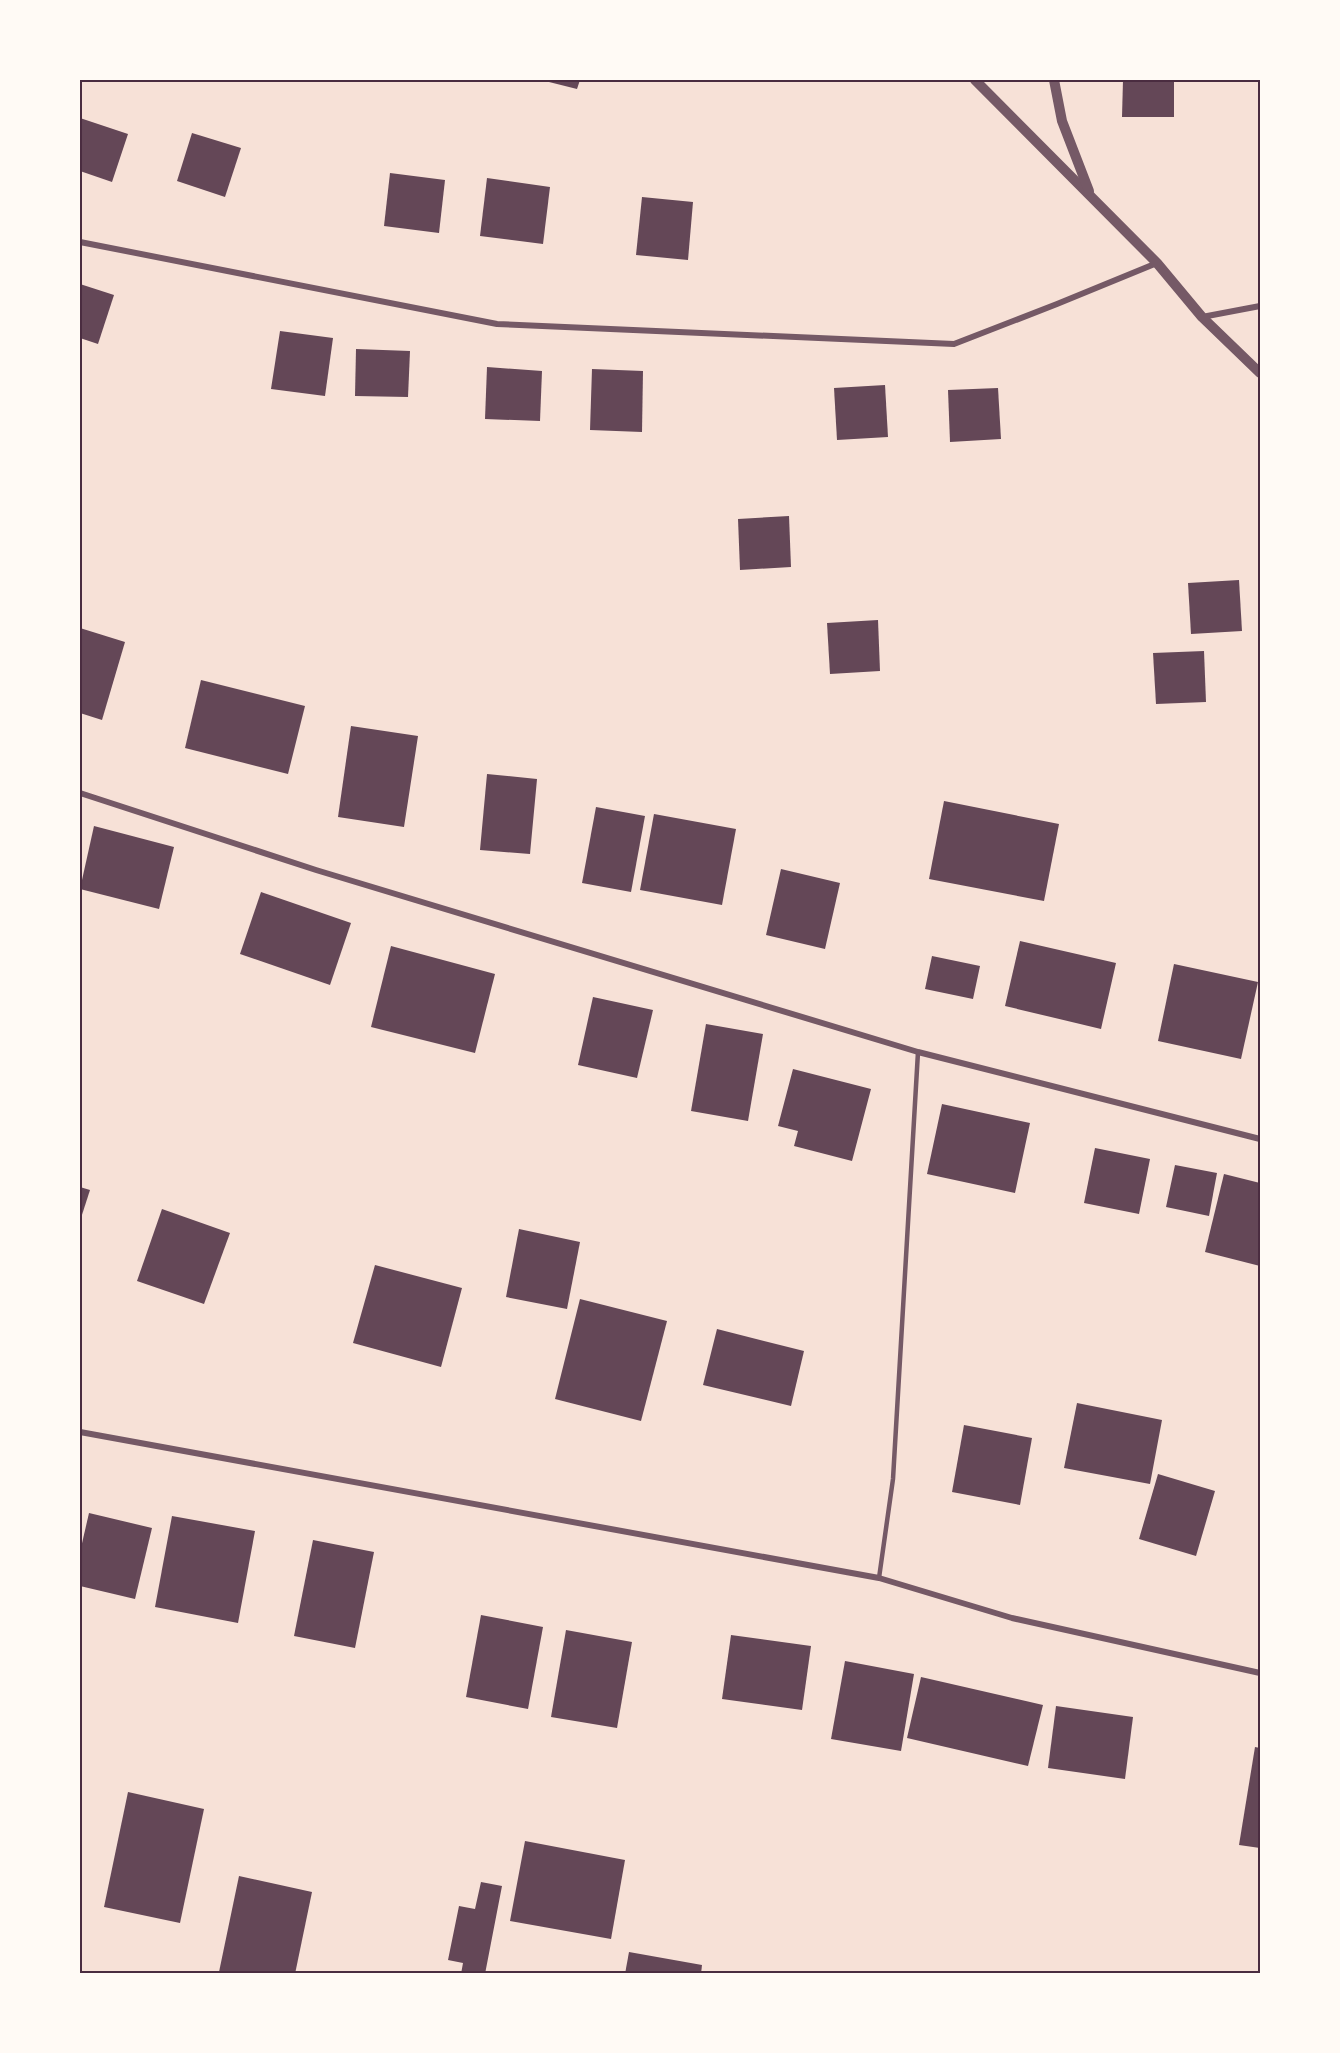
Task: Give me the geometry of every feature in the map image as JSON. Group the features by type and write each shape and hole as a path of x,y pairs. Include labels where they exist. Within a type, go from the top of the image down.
{"street":[{"path":"975,80 1090,194 1157,263 1202,316 1260,373"},
{"path":"1054,80 1062,121 1090,194"},
{"path":"80,242 497,324 954,344 1157,263"},
{"path":"1202,316 1260,306"},
{"path":"80,793 316,870 918,1052 1260,1139"},
{"path":"80,1432 879,1578 1012,1618 1260,1673"}],"lane":[{"path":"879,1578 893,1479 918,1052"}],"building":[{"path":"541,80 580,80 577,89"},
{"path":"1123,80 1174,80 1174,117 1122,117"},
{"path":"80,118 128,134 112,182 80,171"},
{"path":"192,133 241,148 225,197 177,181"},
{"path":"390,173 445,180 439,233 384,226"},
{"path":"487,178 550,187 543,244 480,236"},
{"path":"642,197 693,202 688,260 636,255"},
{"path":"80,284 114,295 98,344 80,338"},
{"path":"280,331 333,338 325,396 271,389"},
{"path":"356,349 410,351 408,397 355,396"},
{"path":"487,367 542,371 540,421 485,419"},
{"path":"592,369 643,371 642,432 590,430"},
{"path":"885,385 888,437 837,440 834,388"},
{"path":"998,388 1001,439 950,442 948,390"},
{"path":"789,516 791,567 740,570 738,519"},
{"path":"1239,580 1242,631 1191,634 1188,583"},
{"path":"878,620 880,671 830,674 827,623"},
{"path":"80,628 125,642 102,720 80,713"},
{"path":"1204,651 1206,702 1156,704 1153,653"},
{"path":"201,680 305,706 288,774 185,748"},
{"path":"351,726 418,736 404,827 338,817"},
{"path":"487,774 537,779 530,854 480,850"},
{"path":"944,801 1059,824 1044,901 929,879"},
{"path":"596,807 645,816 631,892 582,883"},
{"path":"654,814 736,829 722,905 640,890"},
{"path":"94,826 174,847 159,909 80,889"},
{"path":"781,869 840,883 825,949 766,935"},
{"path":"261,892 351,923 330,985 240,954"},
{"path":"1020,941 1116,963 1101,1029 1005,1006"},
{"path":"391,946 495,974 475,1053 371,1027"},
{"path":"932,956 980,966 973,999 925,989"},
{"path":"1174,964 1258,982 1241,1059 1158,1041"},
{"path":"593,997 653,1010 637,1078 578,1065"},
{"path":"706,1024 763,1034 748,1121 691,1111"},
{"path":"793,1069 871,1089 852,1161 794,1146 798,1131 778,1126"},
{"path":"942,1104 1030,1123 1015,1193 927,1174"},
{"path":"1095,1148 1150,1159 1139,1214 1084,1203"},
{"path":"1175,1165 1217,1173 1209,1216 1166,1207"},
{"path":"1224,1174 1260,1183 1260,1266 1205,1252"},
{"path":"80,1187 90,1190 80,1221"},
{"path":"162,1209 230,1233 204,1304 137,1281"},
{"path":"519,1229 580,1242 567,1309 506,1297"},
{"path":"375,1265 462,1288 441,1367 353,1343"},
{"path":"580,1299 667,1321 641,1421 555,1399"},
{"path":"717,1329 804,1351 791,1406 703,1385"},
{"path":"1077,1403 1162,1420 1150,1484 1064,1468"},
{"path":"964,1425 1032,1438 1020,1505 952,1492"},
{"path":"1158,1474 1215,1491 1196,1556 1139,1539"},
{"path":"89,1513 152,1528 135,1599 80,1586 80,1552"},
{"path":"172,1516 255,1531 238,1623 155,1607"},
{"path":"313,1540 374,1552 355,1648 294,1636"},
{"path":"481,1615 543,1627 528,1709 466,1697"},
{"path":"566,1630 632,1642 617,1728 551,1717"},
{"path":"731,1635 811,1646 802,1710 722,1699"},
{"path":"845,1661 914,1674 901,1751 831,1739"},
{"path":"921,1677 1043,1705 1028,1766 907,1738"},
{"path":"1056,1706 1133,1717 1125,1779 1048,1768"},
{"path":"1255,1747 1260,1748 1260,1848 1239,1845"},
{"path":"128,1792 204,1809 180,1923 104,1907"},
{"path":"525,1841 625,1860 611,1939 510,1921"},
{"path":"239,1876 312,1892 295,1974 219,1972"},
{"path":"481,1882 502,1886 485,1974 461,1974 463,1963 448,1960 459,1906 475,1909"},
{"path":"629,1952 702,1965 701,1974 625,1974"}]}
